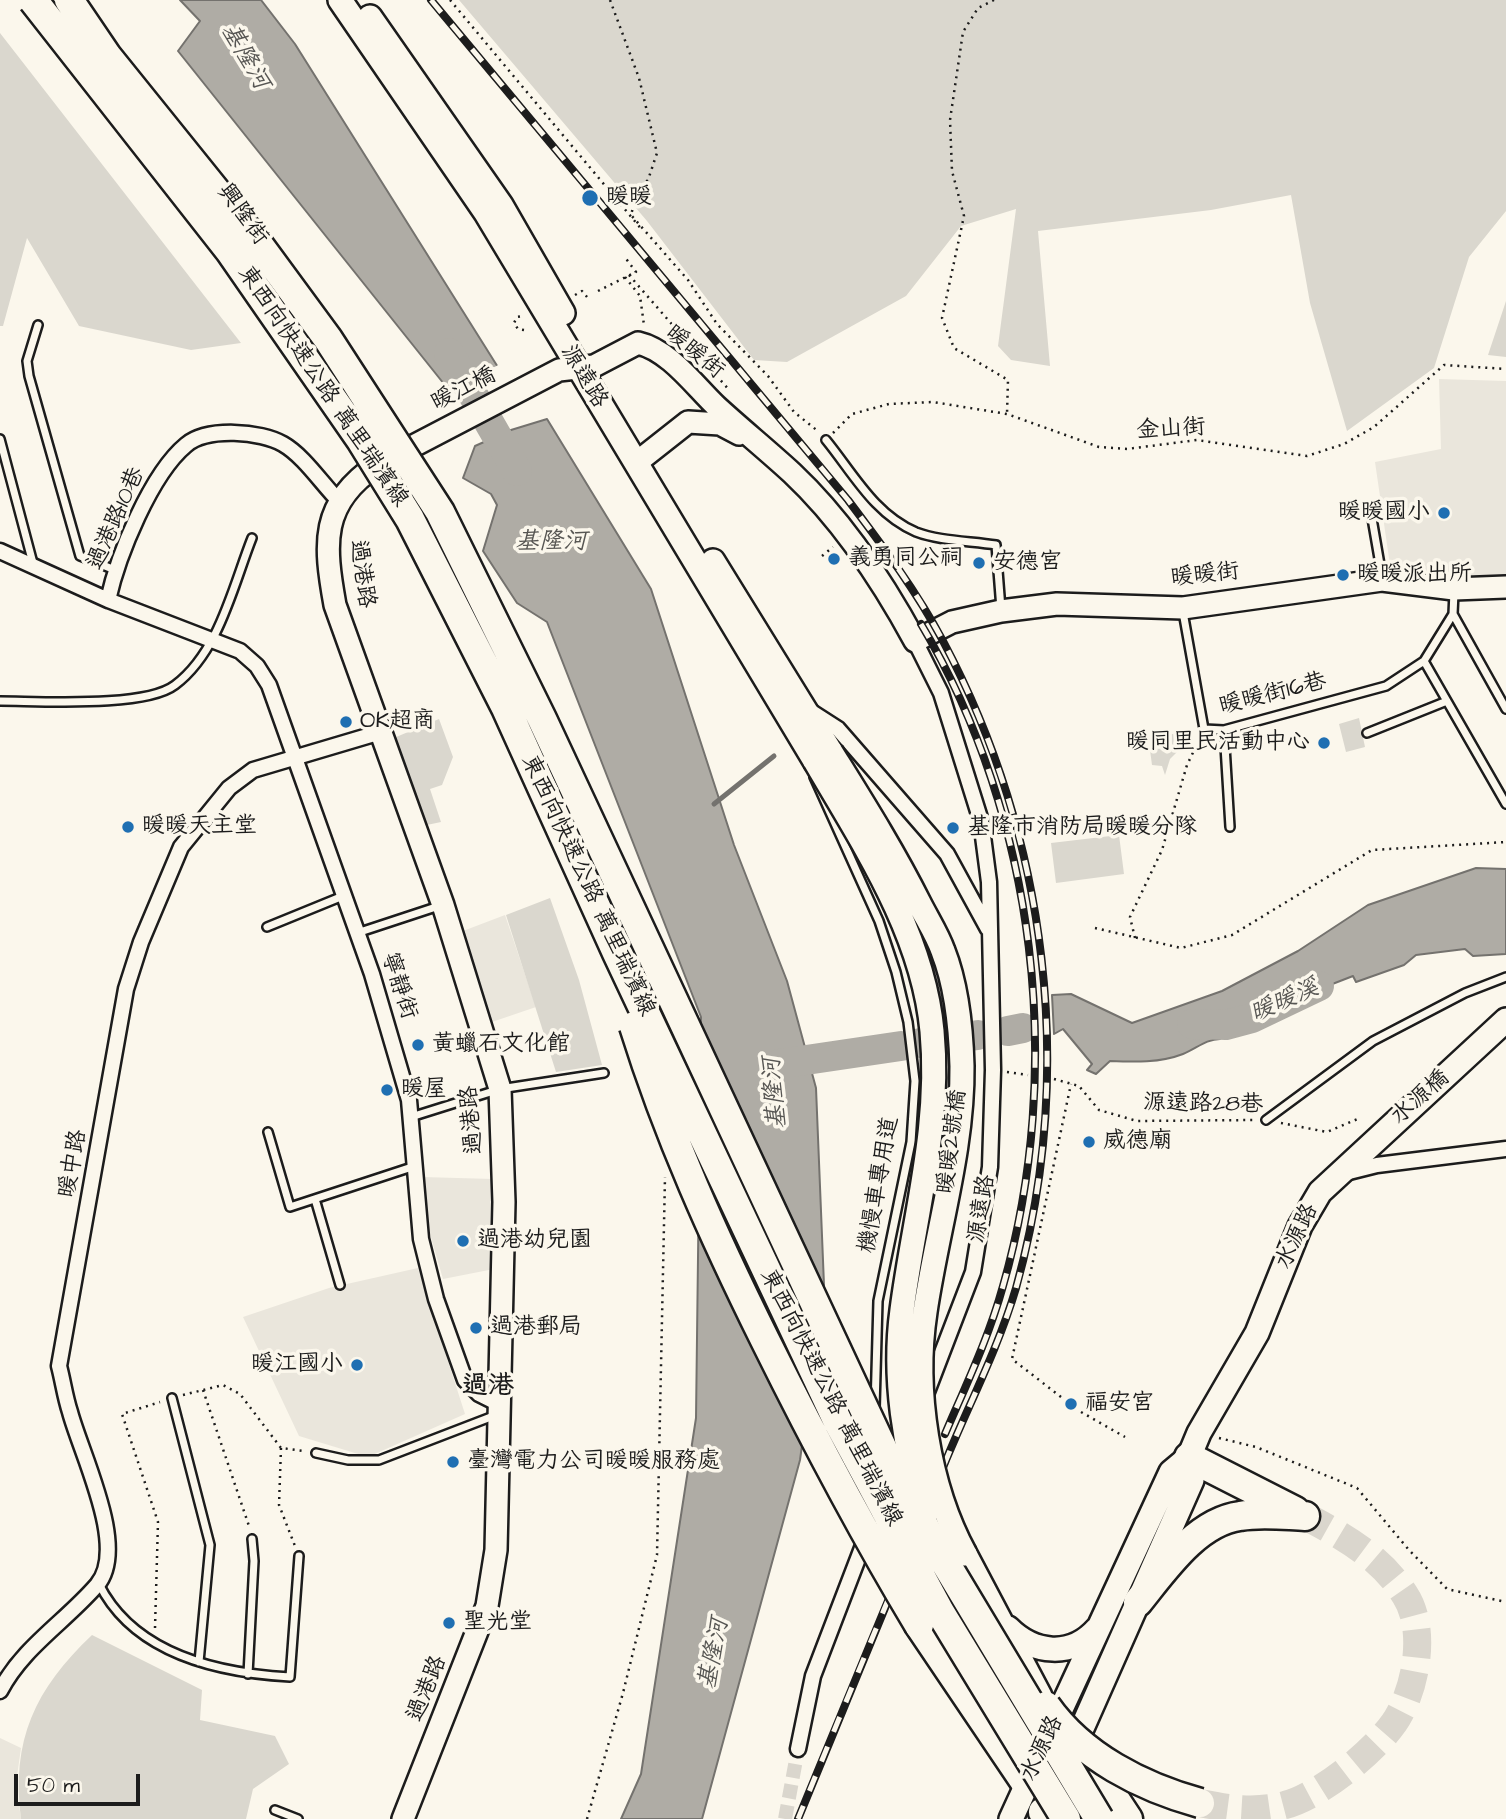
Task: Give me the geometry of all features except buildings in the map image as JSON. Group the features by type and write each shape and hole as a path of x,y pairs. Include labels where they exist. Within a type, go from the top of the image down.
{"highway":[{"name":"東西向快速公路 萬里瑞濱線","path":"33,0 230,251 361,440 410,519 506,708 617,954 838,1422 1049,1817"},
{"name":"東西向快速公路 萬里瑞濱線","path":"69,0 107,55 256,241 328,339 440,512 548,731 888,1460 948,1556 1099,1819"},
{"path":"617,954 634,1026 658,1105 701,1208 808,1427 878,1557 919,1625 1027,1785"},
{"path":"1138,1602 1188,1544 1220,1522 1236,1516 1254,1514 1305,1516 1194,1445"},
{"path":"948,1556 1050,1712 1070,1734 1127,1775 1150,1787 1200,1804"},
{"path":"1073,1749 1113,1819"},
{"path":"1073,1749 1103,1781 1128,1819"}],"main road":[{"name":"源遠路","path":"340,0 486,213 577,369 642,459 804,707 823,757"},
{"name":"源遠路","path":"358,0 501,205 577,369"},
{"name":"源遠路","path":"642,459 798,730 823,757"},
{"name":"暖暖2號橋","path":"823,757 912,947 922,974 932,1031 933,1122 901,1312 898,1358 908,1444 920,1496 948,1556"},
{"name":"水源橋","path":"1336,1175 1506,1020"},
{"name":"水源路","path":"1011,1819 1171,1472 1194,1445 1257,1333 1300,1226 1320,1192 1336,1175"},
{"name":"水源路","path":"1049,1817 1073,1749 1192,1480 1194,1445"},
{"path":"948,1556 1019,1640 1044,1650 1071,1647 1085,1640 1104,1618"},
{"path":"948,1556 1027,1785 1049,1817"},
{"path":"994,1609 1055,1725 1073,1749"}],"street":[{"name":"興隆街","path":"55,0 394,457"},
{"name":"暖暖街","path":"577,369 638,343 660,352 752,440 793,474 830,516 890,597 941,693 981,821 989,882 991,933"},
{"name":"暖江橋","path":"394,457 577,369"},
{"name":"暖暖街","path":"642,459 688,422 720,424 752,440"},
{"name":"過港路10巷","path":"0,551 108,600 115,570 160,472 188,442 230,432 263,434 286,445 339,501"},
{"name":"過港路","path":"394,457 356,479 330,518 328,537 335,606 443,905 500,1088 504,1202 496,1550 487,1606 403,1819"},
{"name":"暖暖街","path":"915,641 952,622 1001,611 1057,604 1183,608 1382,580 1454,589 1506,587"},
{"name":"寧靜街","path":"108,600 213,638 240,651 257,666 270,685 357,933 405,1087 411,1117 421,1239 436,1299 465,1380 500,1409"},
{"name":"源遠路","path":"798,1749 813,1676 881,1492 943,1357 973,1272 990,1167 993,1070 991,933 947,853 838,729 804,707"},
{"name":"暖中路","path":"99,1583 107,1564 107,1534 69,1412 59,1366 126,989 141,942 181,847 229,788 253,770 381,732"},
{"path":"1336,1175 1377,1165 1506,1149"},
{"path":"0,1691 27,1653 99,1583"}],"lane":[{"path":"38,325 27,361 29,376 80,556 115,570"},
{"path":"0,439 34,567"},
{"path":"826,440 870,499 893,519 918,533 996,545 1001,611"},
{"path":"1370,507 1382,580"},
{"path":"0,701 124,701 174,686 197,662 213,638 252,538"},
{"name":"暖暖街16巷","path":"1183,608 1204,729 1224,730 1386,686 1424,661 1453,614 1454,589"},
{"path":"1453,614 1506,709"},
{"path":"1424,661 1506,804"},
{"path":"1367,733 1447,701"},
{"name":"機慢車專用道","path":"798,730 821,798 879,921 897,972 908,1022 915,1081 911,1142 878,1301 875,1411 879,1461"},
{"path":"1224,730 1230,827"},
{"path":"267,927 343,896"},
{"path":"357,933 443,905"},
{"path":"1266,1120 1373,1041 1465,993 1506,977"},
{"path":"411,1117 500,1088 604,1073"},
{"path":"268,1132 290,1207 415,1166"},
{"path":"314,1199 340,1285"},
{"path":"172,1398 210,1545 199,1662"},
{"path":"316,1453 348,1460 379,1460 500,1409"},
{"path":"248,1674 254,1561 252,1539"},
{"path":"99,1583 109,1605 129,1627 177,1655 248,1674 290,1677 299,1556"},
{"path":"275,1810 298,1819"}],"path":[{"path":"450,0 688,280 717,324 768,376 794,412 814,426 826,440"},
{"path":"610,0 639,78 657,153 648,180 638,189 631,215 649,235"},
{"path":"994,0 978,8 963,32 950,120 952,171 964,216 942,318 954,348 1007,380 1007,414"},
{"path":"598,291 636,272 624,256"},
{"path":"627,276 640,296 647,345"},
{"path":"627,276 731,393"},
{"path":"524,330 515,326 515,319 523,315 529,320"},
{"name":"金山街","path":"826,440 852,414 889,404 933,402 1007,414 1099,447 1127,449 1197,440 1307,456 1344,444 1374,427 1444,365 1506,369"},
{"path":"822,556 838,543"},
{"path":"1135,939 1130,917 1162,850 1186,765 1204,729"},
{"path":"1095,928 1181,948 1232,935 1372,850 1506,842"},
{"path":"993,1070 1028,1075"},
{"name":"源遠路28巷","path":"1054,1079 1079,1086 1099,1110 1137,1121 1266,1120 1327,1132 1360,1118"},
{"path":"1061,1397 1012,1359 1071,1084"},
{"path":"587,1819 623,1693 657,1555 665,1167"},
{"path":"155,1642 158,1522 122,1415 223,1385 240,1394 281,1448 279,1505 299,1556"},
{"path":"203,1390 252,1539"},
{"path":"1081,1412 1125,1437"},
{"path":"1194,1445 1256,1447 1357,1488 1409,1550 1447,1589 1506,1602"},
{"path":"281,1448 316,1453"}],"shaded area":[{"path":"459,0 1506,0 1506,211 1469,257 1434,368 1347,431 1310,303 1291,195 1211,210 1038,231 1050,366 1011,360 998,346 1016,209 961,226 906,296 787,362 754,360 647,221"},
{"path":"0,33 241,343 191,350 79,326 27,238 3,326 0,326"},
{"path":"1506,301 1506,357 1488,355"},
{"name":"暖暖國小","path":"1439,379 1506,381 1506,580 1447,583 1390,565 1375,462 1441,449"},
{"path":"1359,718 1365,747 1346,752 1339,724"},
{"path":"439,719 453,757 442,785 430,789 441,822 422,826 389,740"},
{"path":"1186,731 1189,740 1170,759 1165,775 1162,766 1152,765 1150,750 1159,737"},
{"path":"1119,835 1124,874 1056,883 1051,843"},
{"path":"550,898 579,980 602,1065 556,1072 506,915"},
{"path":"505,915 536,1007 492,1022 463,931"},
{"name":"過港幼兒園","path":"422,1177 493,1179 494,1269 443,1279 424,1213"},
{"name":"暖江國小","path":"418,1268 465,1414 368,1457 299,1436 243,1317 329,1288"},
{"path":"92,1635 202,1690 200,1720 275,1736 289,1764 253,1789 246,1819 21,1819 20,1765 31,1718 55,1675"},
{"path":"0,1738 21,1748 16,1783 21,1819 0,1819"}],"water":[{"path":"180,0 261,0 295,44 501,372 452,394 178,51 200,21"},
{"path":"547,419 651,589 734,845 787,981 816,1088 824,1285 800,1460 702,1819 621,1819 641,1774 696,1418 701,1017 547,622 517,603 483,551 497,505 491,494 463,478 475,446 511,430"},
{"path":"1476,868 1506,869 1506,954 1473,956 1465,949 1416,955 1404,965 1356,982 1353,976 1232,1023 1220,1039 1206,1042 1183,1054 1138,1062 1110,1061 1096,1074 1087,1070 1092,1064 1063,1029 1054,1034 1052,995 1071,994 1132,1023 1222,991 1298,951 1368,905"}],"pier":[{"path":"500,364 505,371 503,375 453,398 447,393"}],"waterway":[{"name":"基隆河","path":"449,353 517,471"},
{"path":"714,804 774,756"},
{"name":"暖暖溪","path":"1192,1024 1226,1025 1252,1018 1319,986"},
{"name":"暖暖溪","path":"1008,1031 1023,1028"},
{"name":"暖暖溪","path":"920,1043 978,1035"},
{"name":"暖暖溪","path":"779,1064 901,1046"}],"tunnel":[{"path":"1200,1803 1253,1809 1285,1805 1299,1800 1332,1781 1366,1754 1392,1726 1406,1700 1415,1670 1417,1638 1412,1608 1405,1595 1385,1569 1373,1559 1347,1540 1305,1516"},
{"path":"785,1819 798,1749"}],"railway":[{"path":"431,0 848,500 898,569 943,641 979,717 1007,795 1028,876 1041,958 1047,1041 1045,1124 1034,1206 1016,1288 992,1355 798,1819"},
{"path":"921,624 960,700 991,779 1014,862 1029,947 1035,1033 1033,1118 1022,1203 1003,1286 991,1324 945,1434"}],"place":[{"name":"暖暖","path":"590,198"},
{"name":"暖暖國小","path":"1444,513"},
{"name":"義勇同公祠","path":"834,559"},
{"name":"安德宮","path":"979,563"},
{"name":"暖暖派出所","path":"1343,575"},
{"name":"OK超商","path":"346,722"},
{"name":"暖同里民活動中心","path":"1324,743"},
{"name":"暖暖天主堂","path":"128,827"},
{"name":"基隆市消防局暖暖分隊","path":"953,828"},
{"name":"黃蠟石文化館","path":"418,1045"},
{"name":"暖屋","path":"387,1090"},
{"name":"威德廟","path":"1089,1142"},
{"name":"過港幼兒園","path":"463,1241"},
{"name":"過港郵局","path":"476,1328"},
{"name":"暖江國小","path":"357,1365"},
{"name":"福安宮","path":"1071,1404"},
{"name":"臺灣電力公司暖暖服務處","path":"453,1462"},
{"name":"聖光堂","path":"449,1623"}],"district":[{"name":"過港","path":"488,1388"}]}
